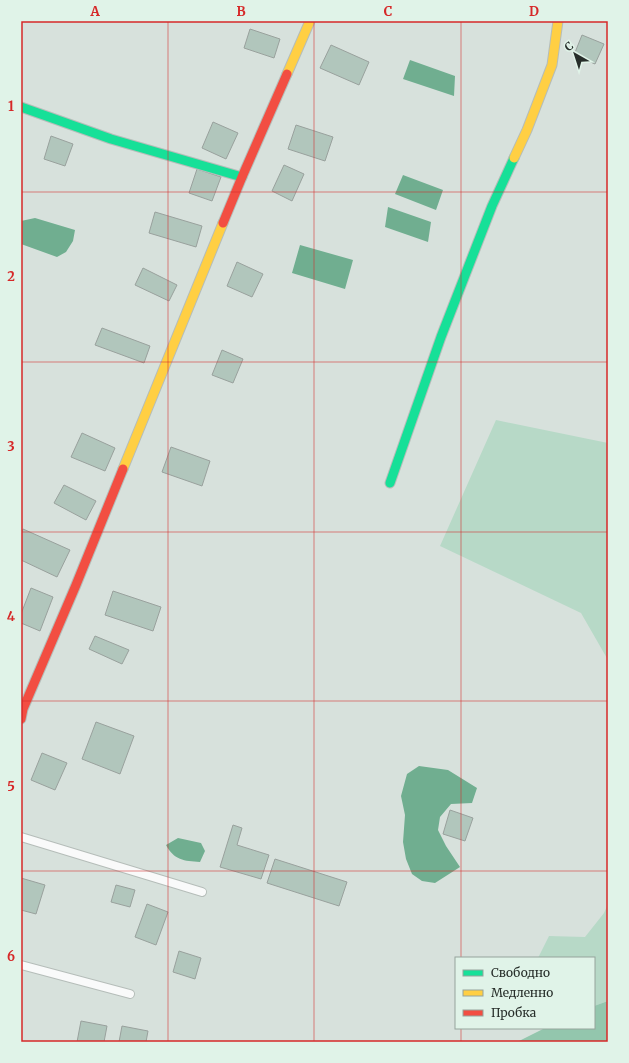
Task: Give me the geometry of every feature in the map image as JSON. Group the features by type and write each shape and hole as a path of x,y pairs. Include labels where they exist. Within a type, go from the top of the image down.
{"street":[{"path":"21,719 23,709 76,585 242,178 310,21"},
{"path":"390,483 441,337 492,206 527,130 552,65 558,21"},
{"path":"21,107 111,139 242,178"}],"lane":[{"path":"21,837 202,892"},
{"path":"21,966 130,994"}],"shaded area":[{"path":"410,60 455,76 454,96 403,79"},
{"path":"403,175 443,190 436,210 395,194"},
{"path":"388,207 431,222 428,242 385,227"},
{"path":"35,218 75,230 73,241 66,252 57,257 21,244 21,221"},
{"path":"300,245 353,260 345,289 292,273"},
{"path":"496,420 608,443 608,660 581,613 440,546"},
{"path":"419,766 448,770 477,788 472,803 451,804 440,817 438,830 446,846 460,867 435,883 422,881 412,874 406,859 403,842 405,815 401,796 407,774"},
{"path":"178,838 201,843 205,851 200,862 180,859 172,854 166,845"},
{"path":"608,904 608,1001 595,1006 595,957 538,957 549,936 585,937 604,913"},
{"path":"608,1001 608,1042 517,1042 543,1029 595,1029 595,1006"}],"building":[{"path":"250,29 280,39 274,58 244,48"},
{"path":"582,35 604,44 595,64 574,55"},
{"path":"331,45 369,62 359,85 320,68"},
{"path":"213,122 238,133 226,159 202,148"},
{"path":"296,125 333,137 325,161 288,149"},
{"path":"51,136 73,144 65,166 44,159"},
{"path":"284,165 304,174 292,201 272,191"},
{"path":"197,169 221,177 212,201 189,193"},
{"path":"155,212 202,226 196,247 149,233"},
{"path":"237,262 263,274 252,297 227,286"},
{"path":"143,268 177,285 169,301 135,285"},
{"path":"102,328 150,346 144,363 95,345"},
{"path":"222,350 243,359 233,383 212,375"},
{"path":"82,433 115,448 105,471 71,457"},
{"path":"171,447 210,461 202,486 162,472"},
{"path":"64,485 96,501 86,520 54,503"},
{"path":"23,529 70,550 57,577 21,560 21,534"},
{"path":"31,588 53,597 40,631 21,623 21,614"},
{"path":"113,591 161,607 153,631 105,615"},
{"path":"95,636 129,650 122,664 89,649"},
{"path":"96,722 134,736 120,774 82,759"},
{"path":"42,753 67,763 55,790 31,780"},
{"path":"450,810 473,818 465,841 443,834"},
{"path":"233,825 242,828 237,845 269,855 261,879 220,867"},
{"path":"275,859 347,882 339,906 267,883"},
{"path":"21,878 45,885 36,914 21,910"},
{"path":"116,885 135,890 130,907 111,902"},
{"path":"147,904 168,912 156,945 135,937"},
{"path":"179,951 201,958 195,979 173,972"},
{"path":"81,1021 107,1026 104,1042 77,1042"},
{"path":"122,1026 148,1031 146,1042 119,1042"}],"traffic: fast":[{"path":"21,107 111,139 242,177"},
{"path":"390,483 441,337 492,206 514,158"}],"traffic: slow":[{"path":"287,74 310,21"},
{"path":"514,158 527,130 552,65 558,21"},
{"path":"123,469 223,223"}],"traffic: jam":[{"path":"223,223 287,74"},
{"path":"21,719 23,709 76,585 123,469"}]}
